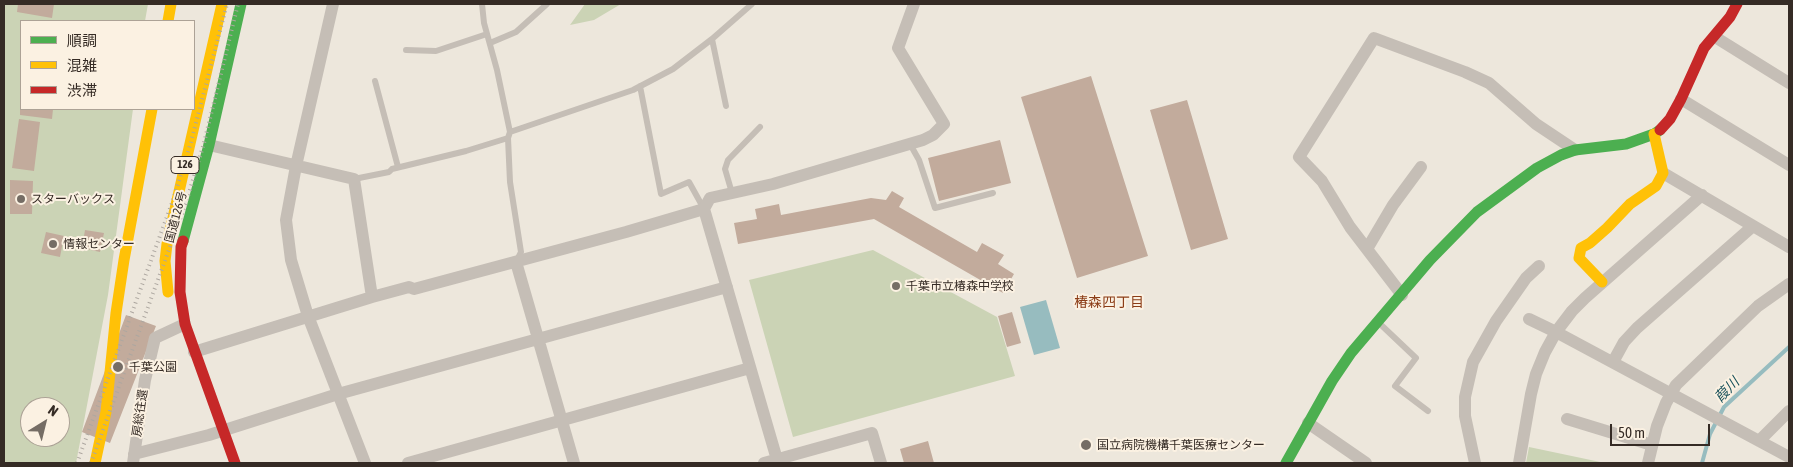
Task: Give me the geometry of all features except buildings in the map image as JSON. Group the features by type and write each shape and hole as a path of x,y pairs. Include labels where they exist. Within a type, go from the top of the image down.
{"main road":[{"path":"168,20 171,4"},
{"name":"国道126号","path":"222,4 167,244 165,275 180,326 194,352 235,463"},
{"name":"国道126号","path":"178,341 182,246 209,144 241,4"},
{"path":"1286,463 1351,353 1430,260 1477,212 1537,168 1561,155 1575,150 1626,144 1654,134 1663,128 1681,99 1704,48 1730,17 1737,4"},
{"path":"96,463 106,412 116,313 124,260 152,110"},
{"path":"1602,282 1579,258 1581,248 1590,244 1608,228 1630,204 1656,186 1663,173 1654,134"},
{"path":"207,431 214,449"}],"street":[{"path":"334,4 296,166 286,220 291,260 308,316 365,463"},
{"path":"194,352 372,297 409,287 414,289 626,232 704,208 710,198 773,184 910,144 933,135 944,124 898,48 914,4"},
{"path":"1715,37 1789,83"},
{"path":"1402,295 1350,227 1322,181 1299,157 1374,38 1489,83 1536,124 1575,150"},
{"path":"1681,99 1789,166"},
{"path":"209,144 354,179 372,297"},
{"path":"1368,249 1393,204 1421,167"},
{"path":"1663,173 1789,247"},
{"path":"1519,463 1536,374 1556,332 1572,311 1602,282 1702,196"},
{"path":"704,208 750,368 773,462 872,433 881,463"},
{"path":"1613,362 1624,342 1637,328 1753,226"},
{"path":"516,262 574,463"},
{"path":"1475,463 1465,416 1465,396 1473,362 1496,321 1526,278 1539,266"},
{"path":"1648,463 1657,426 1676,385 1758,306 1789,284"},
{"path":"133,458 207,431 222,431 338,394 727,287"},
{"path":"1529,319 1789,456"},
{"name":"房総往還","path":"133,458 145,380 155,338 180,326"},
{"path":"408,463 750,368"},
{"path":"1759,441 1789,411"},
{"path":"1567,419 1652,445"},
{"path":"1308,424 1366,463"}],"lane":[{"path":"482,4 509,135 510,182 521,252 516,262"},
{"path":"490,43 516,32 547,4"},
{"path":"354,179 389,172 392,169 466,151 640,86 673,69 712,39 752,4"},
{"path":"406,50 436,51 487,34"},
{"path":"712,39 726,106"},
{"path":"375,81 398,168"},
{"path":"640,86 661,194 689,182 704,208"},
{"path":"732,193 725,169 728,160 760,127"},
{"path":"910,144 919,160 935,208 993,193"},
{"path":"1378,322 1416,358 1396,386 1428,411"}],"green space":[{"name":"千葉公園","path":"4,4 148,4 145,20 20,20 20,110 133,110 108,295 76,463 4,463"},
{"path":"585,4 621,4 594,20 570,25"},
{"path":"873,250 997,317 1015,376 793,437 749,280"},
{"path":"1529,447 1605,463 1526,463"}],"water":[{"path":"1046,300 1060,348 1034,355 1020,307"}],"waterway":[{"name":"葭川","path":"1702,463 1710,434 1724,407 1789,347"}],"railway":[{"path":"77,463 172,203 191,142 227,4"},
{"path":"91,463 186,203 204,143 238,4"}],"traffic: fast":[{"path":"183,241 209,145 241,4"},
{"path":"1286,463 1332,381 1351,353 1430,260 1477,212 1537,168 1561,155 1575,150 1626,144 1660,130"}],"traffic: slow":[{"path":"168,20 171,4"},
{"path":"168,292 165,261 167,244 222,4"},
{"path":"95,463 106,412 116,313 124,260 152,110"},
{"path":"1602,282 1579,258 1581,248 1590,243 1607,228 1630,204 1656,186 1663,173 1654,134"}],"traffic: jam":[{"path":"1660,130 1670,119 1681,99 1704,48 1730,17 1737,4"},
{"path":"183,241 181,247 180,292 185,324 235,463"}],"place":[{"name":"スターバックス","path":"21,199"},
{"name":"情報センター","path":"53,244"},
{"name":"千葉市立椿森中学校","path":"896,286"},
{"name":"千葉公園","path":"118,367"},
{"name":"国立病院機構千葉医療センター","path":"1086,445"}],"district":[{"name":"椿森四丁目","path":"1109,303"}]}
